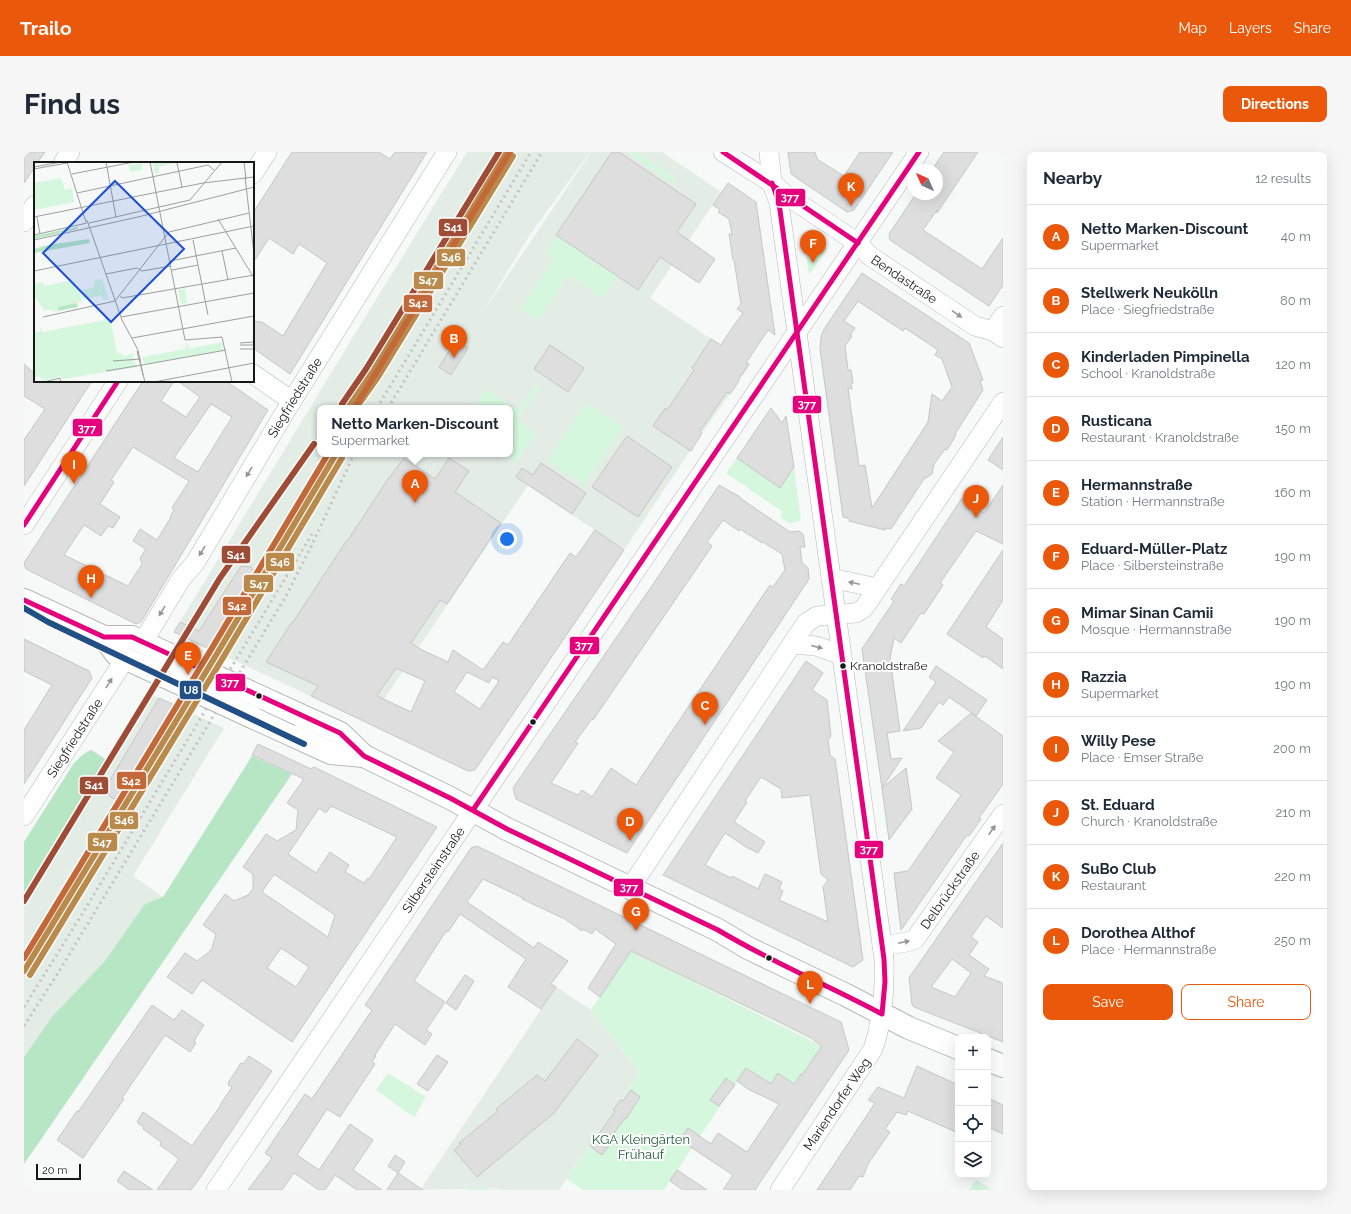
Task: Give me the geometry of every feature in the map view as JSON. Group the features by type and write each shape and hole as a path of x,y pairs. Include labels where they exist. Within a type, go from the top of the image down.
{"main road":[{"path":"24,600 104,637 132,637 340,734 364,756 440,792 507,829 718,930 748,948 846,995 909,1028 955,1047"},
{"path":"104,637 116,654 331,753 364,756"},
{"path":"991,1061 1003,1066"}],"street":[{"path":"64,162 70,152"},
{"path":"254,172 267,152"},
{"name":"Siegfriedstraße","path":"143,642 181,579 195,563 292,401 447,152"},
{"name":"Bendastraße","path":"723,152 858,243 870,256 975,326 1000,329"},
{"name":"Mariendorfer Weg","path":"769,152 772,184 779,203 884,958 885,982 882,1014 873,1049 780,1190"},
{"name":"Silbersteinstraße","path":"216,1190 919,152"},
{"path":"254,375 292,401"},
{"path":"24,524 117,382"},
{"path":"630,888 806,623 817,616 836,613 856,613 860,611 1003,402"},
{"path":"831,578 877,588"},
{"path":"792,644 816,646 842,655"},
{"name":"Siegfriedstraße","path":"24,816 125,658"},
{"name":"Delbrückstraße","path":"882,946 907,942 915,939 1003,814"}],"shaded area":[{"path":"467,152 590,152 529,236 481,315 591,152 662,152 721,192 650,298 750,365 702,433 624,550 528,485 368,723 174,632"},
{"path":"148,693 224,728 133,876 193,918 24,1164 24,842 74,763 91,750 107,760"},
{"path":"556,987 590,1009 640,1072 559,1190 507,1190 495,1188 420,1190"}],"green space":[{"path":"627,152 637,152 674,177 676,180 671,182"},
{"path":"803,234 827,249 809,275"},
{"path":"556,235 618,276 603,298 569,275 538,320 521,308 555,258 545,252"},
{"path":"536,384 540,387 517,420 536,433 515,463 506,457 513,457 513,407 518,410"},
{"path":"486,389 510,405 475,405"},
{"path":"586,403 623,427 584,485 548,461"},
{"path":"737,458 780,488 794,467 801,521 789,523 780,517 783,512 726,473"},
{"path":"91,750 107,760 74,816 65,825 61,836 24,897 24,842 74,763"},
{"path":"252,756 292,774 24,1164 24,1057 52,1017 105,961 145,904 163,897"},
{"name":"KGA Kleingärten Frühauf","path":"631,951 822,1046 794,1084 778,1073 771,1084 746,1068 664,1190 583,1190 567,1179 640,1072 591,1010"},
{"path":"388,1073 426,1097 414,1117 376,1090"},
{"path":"976,1179 992,1190 969,1190"},
{"path":"481,1188 507,1190 460,1190"}],"building":[{"path":"24,152 45,152 38,162 34,162 34,168 24,183"},
{"path":"292,152 379,152 390,159 395,152 427,152 290,374 254,349 254,321 262,322 283,336 327,263 299,244 293,254 269,238 254,261 254,211"},
{"path":"612,152 619,152 696,204 677,232 715,259 699,283 660,257 638,290 556,235"},
{"path":"788,152 815,152 817,159 844,176 860,152 893,152 854,210 847,212 791,174"},
{"path":"944,152 978,152 937,213 937,210 923,230 982,269 1003,238 1003,285 989,306 890,240 889,234 912,200 943,200 943,164 936,164"},
{"path":"728,183 756,202 775,335 768,330 746,363 749,364 738,380 739,381 730,394 727,392 700,431 702,433 691,451 653,426 665,408 667,410 694,370 692,368 711,339 721,345 743,313 737,309 741,304 729,234 732,234 729,219 718,212 720,210 713,205"},
{"path":"862,273 969,343 983,380 980,381 983,390 955,434 956,435 947,450 945,449 934,464 932,474 924,479 891,529 886,528 885,530 849,521 850,519 843,517 820,349 821,337 824,329","holes":["858,301 903,331 905,328 938,350 935,355 942,359 952,387 942,401 932,394 928,422 872,508 865,465 859,466 848,388 852,389 851,384 853,383 851,370 848,370 845,346 852,336 850,335 855,328 844,321"]},
{"path":"456,340 468,348 451,375 439,367"},
{"path":"550,345 584,368 568,392 534,369"},
{"path":"24,364 34,373 34,382 91,382 24,486 24,440 45,409 24,396"},
{"path":"142,382 173,382 161,401 186,417 200,397 179,382 227,382 268,410 141,622 136,624 26,569 24,563","holes":["211,404 232,417 198,472 174,458","133,447 189,481 172,508 174,510 171,517 157,540 140,529 133,541 146,549 140,558 142,564 128,586 64,555 84,525 101,536 108,526 113,528 120,517 100,504 114,482 111,480"]},
{"path":"771,408 782,423 786,416 794,467 780,488 737,458"},
{"path":"627,436 672,467 638,517 592,487"},
{"path":"1003,437 1003,470 988,460"},
{"path":"404,458 435,479 449,458 469,471 455,492 501,523 447,604 440,600 411,643 422,650 448,662 453,650 483,670 503,642 508,645 570,553 576,557 595,530 624,550 475,770 468,771 311,696 318,686 266,662 388,479","holes":["396,668 425,681 411,712 377,696","467,672 489,683 492,677 499,681 480,709 454,692"]},
{"path":"541,463 586,493 572,514 516,477 522,468 533,475"},
{"path":"719,485 740,497 790,532 799,531 803,534 805,547 800,547 802,563 808,568 809,579 627,853 516,799 513,788 660,574","holes":["723,520 739,531 740,529 782,554 785,570 773,587 770,585 636,785 611,768 592,797 582,790 578,795 551,783 578,743 575,742 592,719 593,720 712,546 707,542"]},
{"path":"1003,485 1003,544 976,531 940,583 943,585 924,614 921,613 901,643 894,638 890,658 900,731 887,733 891,759 902,758 882,788 862,649 894,601 891,599 901,584 904,586 962,498 984,513"},
{"path":"1003,550 1003,600 986,627 1003,639 1003,669 985,656 983,658 947,634"},
{"path":"241,566 251,567 258,577 213,651 174,632 180,622 199,631"},
{"path":"24,639 89,671 92,678 24,784 24,730 52,685 24,671"},
{"path":"806,661 823,673 812,690 827,700 831,736 828,740 830,755 835,759 863,960 853,967 663,875","holes":["761,777 781,789 782,798 810,795 821,874 828,880 823,887 828,922 779,900 783,891 779,889 782,882 765,874 758,889 705,865 725,833 758,853 765,842 734,822 747,802 745,801"]},
{"path":"936,666 987,700 976,716 949,697 943,705 939,702 921,728 903,731 936,682 929,677"},
{"path":"159,698 179,707 123,801 112,798 104,790"},
{"path":"971,713 1003,736 1003,784 979,818 981,819 969,836 967,835 901,930 894,873 908,871 961,795 936,778 954,752 938,741"},
{"path":"258,744 311,769 314,767 437,827 292,1042 202,980 192,994 167,977 185,953 197,961 212,948 216,934 203,925 225,894 234,901 248,895 253,889 253,874 243,867 266,834 277,841 296,830 298,810 287,803 304,779 252,755","holes":["331,806 397,837 369,879 368,878 364,883 345,872 349,865 330,852 316,873 288,854 319,808 326,813","274,874 335,915 328,937 262,892","281,948 309,967 296,987 267,968"]},
{"path":"906,768 912,809 889,840 882,788"},
{"path":"1003,843 1003,928 986,916 971,937 978,942 969,955 989,969 984,976 1003,983 1003,1042 991,1037 991,1034 983,1034 914,1007 912,1004 909,978","holes":["952,959 971,973 955,997 931,987"]},
{"path":"477,846 841,1022 849,1050 755,1190 723,1190 733,1175 680,1140 688,1128 711,1144 718,1133 747,1152 779,1104 748,1089 737,1081 746,1068 771,1084 778,1073 794,1084 822,1046 811,1038 777,1021 631,951 600,997 588,988 616,944 595,929 592,934 583,929 582,931 565,919 483,879 467,902 534,948 538,942 568,961 551,984 556,987 541,1009 508,987 526,959 460,914 448,932 446,931 414,981 445,1002 426,1030 432,1034 425,1045 395,1024 375,1055 376,1056 372,1062 375,1064 340,1117 327,1109 297,1155 319,1170 350,1124 373,1140 353,1170 382,1190 357,1190 335,1175 325,1190 319,1190 294,1173 282,1190 248,1190 272,1158 265,1153 305,1094 312,1099 372,1010 365,1005 471,848"},
{"path":"465,975 474,981 456,1010 446,1003"},
{"path":"152,1005 174,1020 182,1010 204,1025 194,1041 196,1043 190,1052 165,1035 122,1098 124,1099 83,1158 57,1140"},
{"path":"577,1039 598,1055 554,1113 477,1177 454,1150 461,1144 459,1143 498,1111 496,1109 537,1075 545,1081"},
{"path":"437,1055 448,1062 428,1091 417,1084"},
{"path":"249,1056 272,1071 197,1182 191,1190 157,1190 179,1159 160,1145 161,1142 143,1129 144,1128 137,1122 143,1112 192,1146 232,1087 228,1085 228,1083 241,1063 243,1064"},
{"path":"917,1066 955,1084 955,1132 908,1111 906,1115 897,1112 885,1129 890,1132 868,1164 863,1177 859,1176 850,1190 817,1190 875,1103 868,1100 878,1087 904,1098"},
{"path":"726,1078 735,1085 719,1106 710,1100"},
{"path":"631,1090 640,1097 626,1119 625,1118 606,1144 609,1146 602,1155 590,1146 615,1111 613,1110 621,1100 623,1101"},
{"path":"991,1099 1003,1105 1003,1134 991,1128"},
{"path":"395,1155 405,1162 398,1173 388,1166"},
{"path":"677,1170 707,1190 683,1190 670,1181"},
{"path":"124,1171 153,1190 129,1190 117,1181"},
{"path":"398,1173 423,1190 387,1190"}],"railway":[{"path":"379,405 531,152"},
{"path":"390,405 542,152"},
{"path":"24,1026 58,973 286,596 311,547 353,457"},
{"path":"24,1007 84,911 312,534"}],"transit line":[{"name":"S41","path":"342,404 366,369 499,152"},
{"name":"S47","path":"350,405 372,373 507,152"},
{"name":"S42","path":"357,404 510,152"},
{"name":"377","path":"723,152 858,243"},
{"name":"377","path":"473,810 919,152"},
{"name":"S46","path":"358,405 378,377 513,156"},
{"name":"377","path":"24,600 104,637 132,637 340,733 364,756 450,798 507,829 718,930 758,953 882,1014 885,982 884,959 779,203 772,183"},
{"name":"377","path":"24,525 117,382"},
{"name":"S41","path":"24,901 220,578 314,444"},
{"name":"S42","path":"24,958 326,457"},
{"name":"S47","path":"24,971 215,657 334,457"},
{"name":"S46","path":"30,975 221,661 342,458"},
{"name":"U8","path":"24,608 48,622 304,744"}],"place":[{"name":"SuBo Club","path":"851,206"},
{"name":"Eduard-Müller-Platz","path":"813,263"},
{"name":"Stellwerk Neukölln","path":"454,358"},
{"name":"Willy Pese","path":"74,484"},
{"name":"Netto Marken-Discount","path":"415,503"},
{"name":"St. Eduard","path":"976,518"},
{"name":"Razzia","path":"91,598"},
{"name":"Kranoldstraße","path":"843,666"},
{"name":"Hermannstraße","path":"188,675"},
{"name":"Kinderladen Pimpinella","path":"705,725"},
{"name":"Rusticana","path":"630,841"},
{"name":"Mimar Sinan Camii","path":"636,931"},
{"name":"Dorothea Althof","path":"810,1004"}]}
